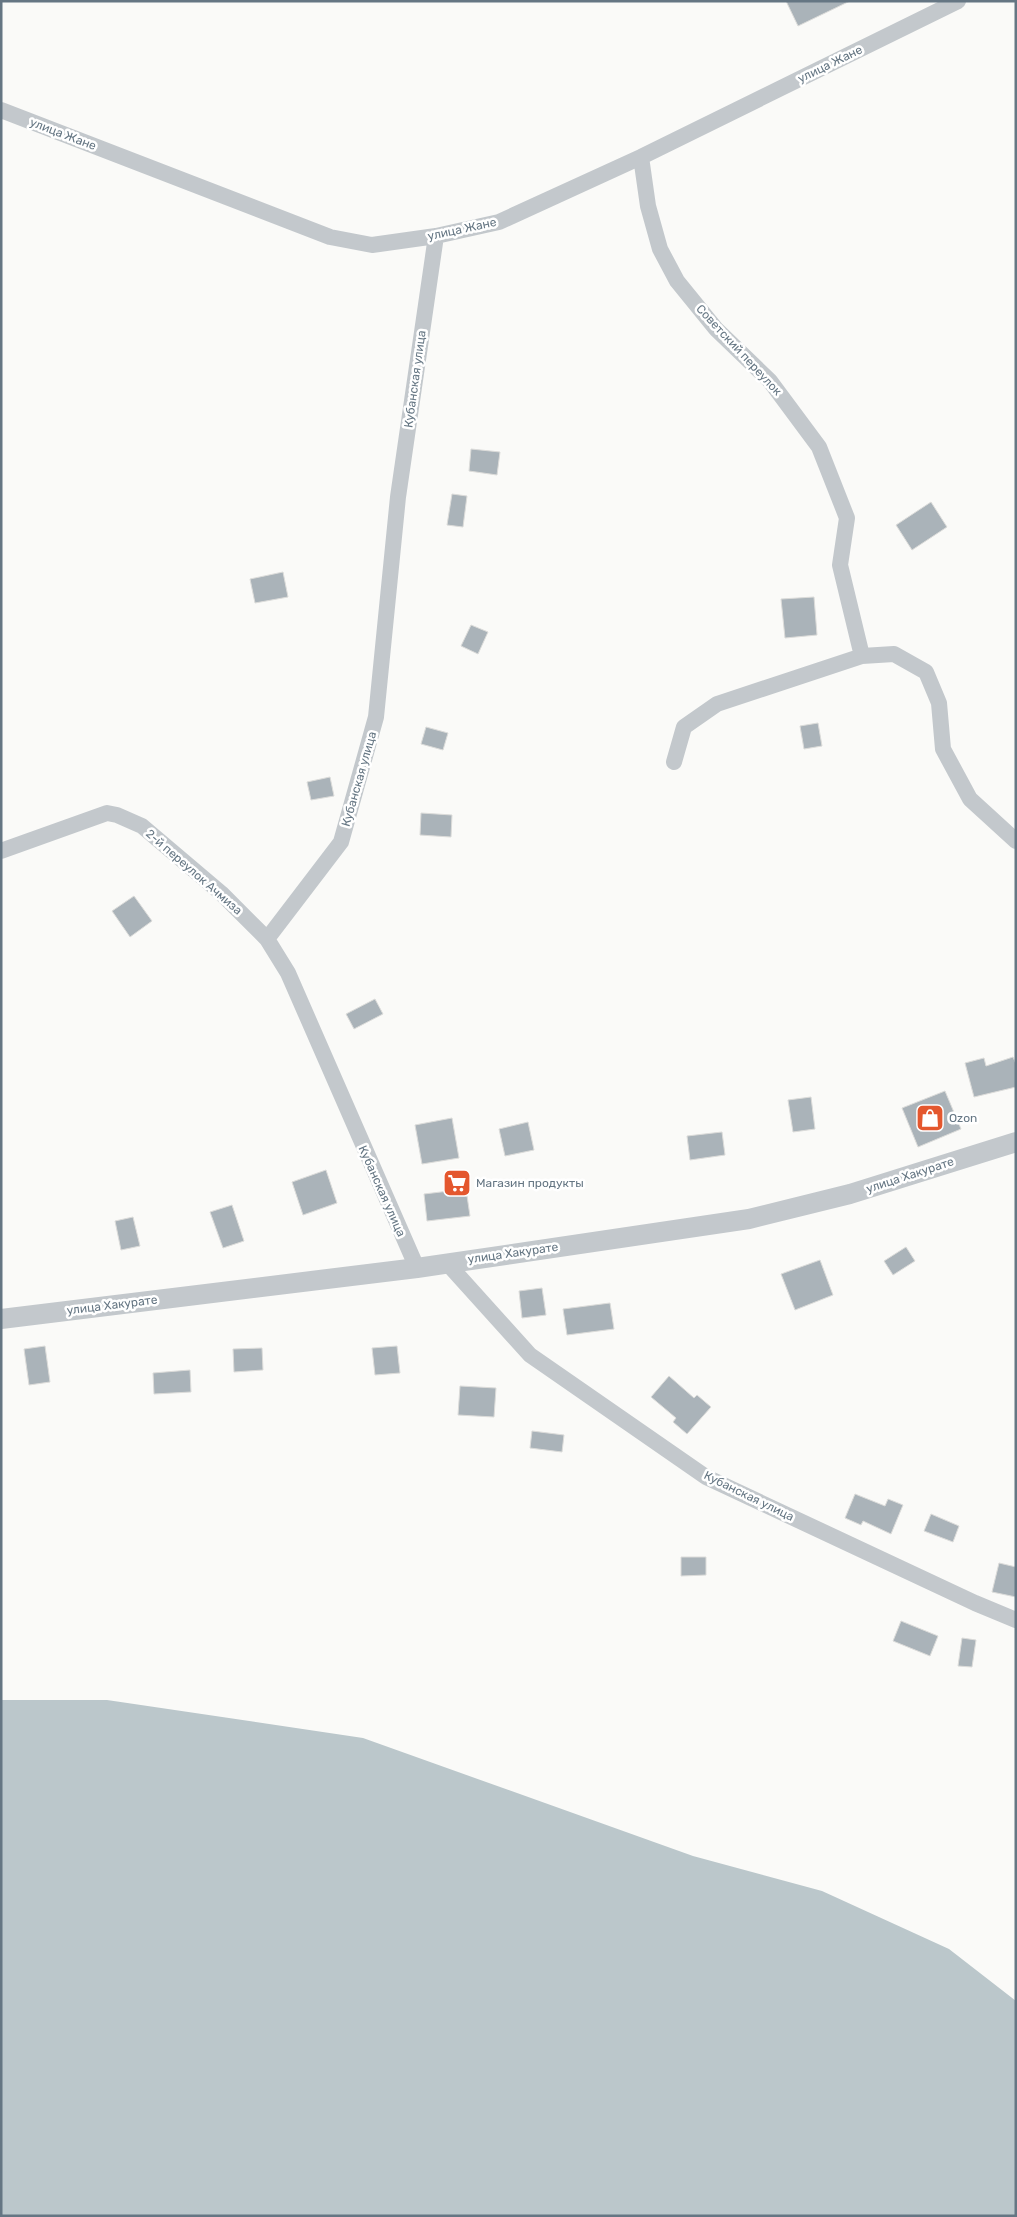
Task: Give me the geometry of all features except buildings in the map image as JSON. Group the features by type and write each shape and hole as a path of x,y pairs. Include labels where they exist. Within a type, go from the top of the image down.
{"street":[{"name":"улица Жане","path":"1,110 330,237 372,245 436,236 499,222 641,157 958,1"},
{"name":"Советский переулок","path":"641,157 648,206 660,249 677,281 716,328 770,380 819,447 847,518 840,565 862,656"},
{"name":"Кубанская улица","path":"417,1268 288,973 267,938 341,842 376,717 398,498 436,236"},
{"path":"674,762 684,727 717,704 862,656 894,654 926,672 939,703 943,749 970,799 1016,841"},
{"name":"2-й переулок Ачмиза","path":"1,851 93,818 106,814 117,815 142,826 221,893 267,938"},
{"name":"улица Хакурате","path":"1,1319 417,1268 749,1219 850,1194 1016,1142"},
{"name":"Кубанская улица","path":"448,1263 530,1355 706,1477 975,1603 1016,1620"}],"shaded area":[{"path":"1,1700 107,1700 363,1738 693,1856 822,1891 949,1949 1016,2001 1016,2216 1,2216"}],"place":[{"name":"Ozon","path":"930,1118"},
{"name":"Магазин продукты","path":"457,1183"}]}
